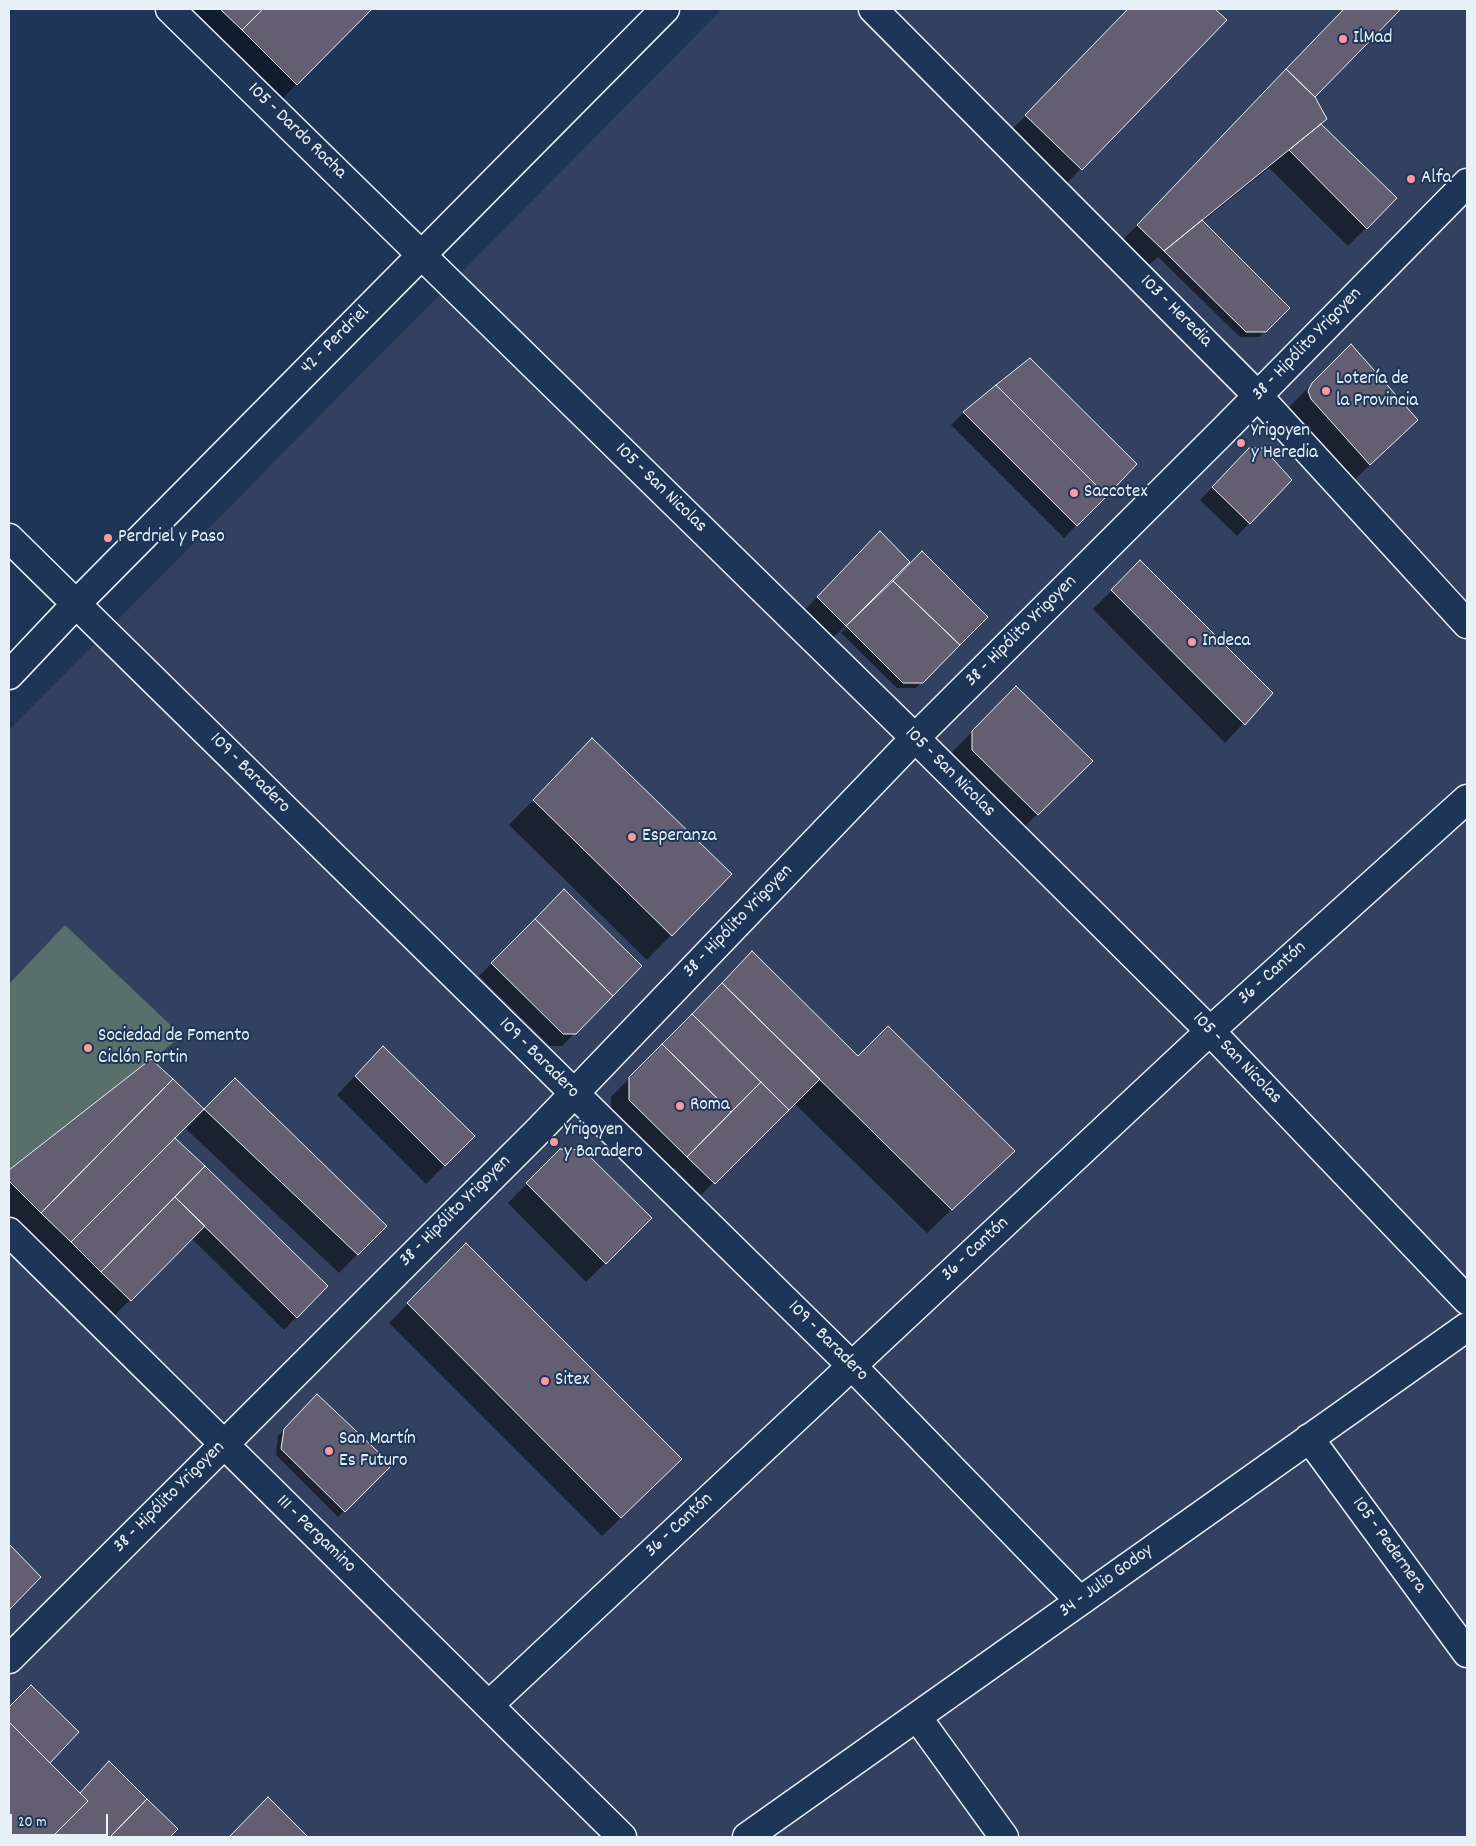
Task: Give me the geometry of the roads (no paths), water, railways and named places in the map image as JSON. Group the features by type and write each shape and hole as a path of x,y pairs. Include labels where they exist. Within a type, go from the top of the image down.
{"street":[{"name":"105 - Dardo Rocha","path":"170,9 421,255"},
{"name":"42 - Perdriel","path":"9,675 76,604 665,9"},
{"name":"103 - Heredia","path":"873,9 1258,396 1467,624"},
{"name":"38 - Hipólito Yrigoyen","path":"9,1659 574,1094 914,738 1258,396 1467,183"},
{"name":"105 - San Nicolas","path":"421,255 1210,1031 1467,1300"},
{"name":"109 - Baradero","path":"9,538 852,1366 1080,1602"},
{"name":"36 - Cantón","path":"489,1705 1210,1031 1467,799"},
{"name":"111 - Pergamino","path":"9,1232 223,1446 622,1837"},
{"name":"34 - Julio Godoy","path":"747,1837 1467,1327"},
{"name":"105 - Pedernera","path":"1309,1438 1467,1653"},
{"path":"917,1717 1004,1837"}],"place":[{"name":"IlMad","path":"1343,39"},
{"name":"Alfa","path":"1411,179"},
{"name":"Lotería de la Provincia","path":"1326,391"},
{"name":"Yrigoyen y Heredia","path":"1241,443"},
{"name":"Saccotex","path":"1074,493"},
{"name":"Perdriel y Paso","path":"108,538"},
{"name":"Indeca","path":"1192,642"},
{"name":"Esperanza","path":"632,837"},
{"name":"Sociedad de Fomento Ciclón Fortin","path":"88,1048"},
{"name":"Roma","path":"680,1106"},
{"name":"Yrigoyen y Baradero","path":"554,1142"},
{"name":"Sitex","path":"545,1381"},
{"name":"San Martín Es Futuro","path":"329,1451"}]}
